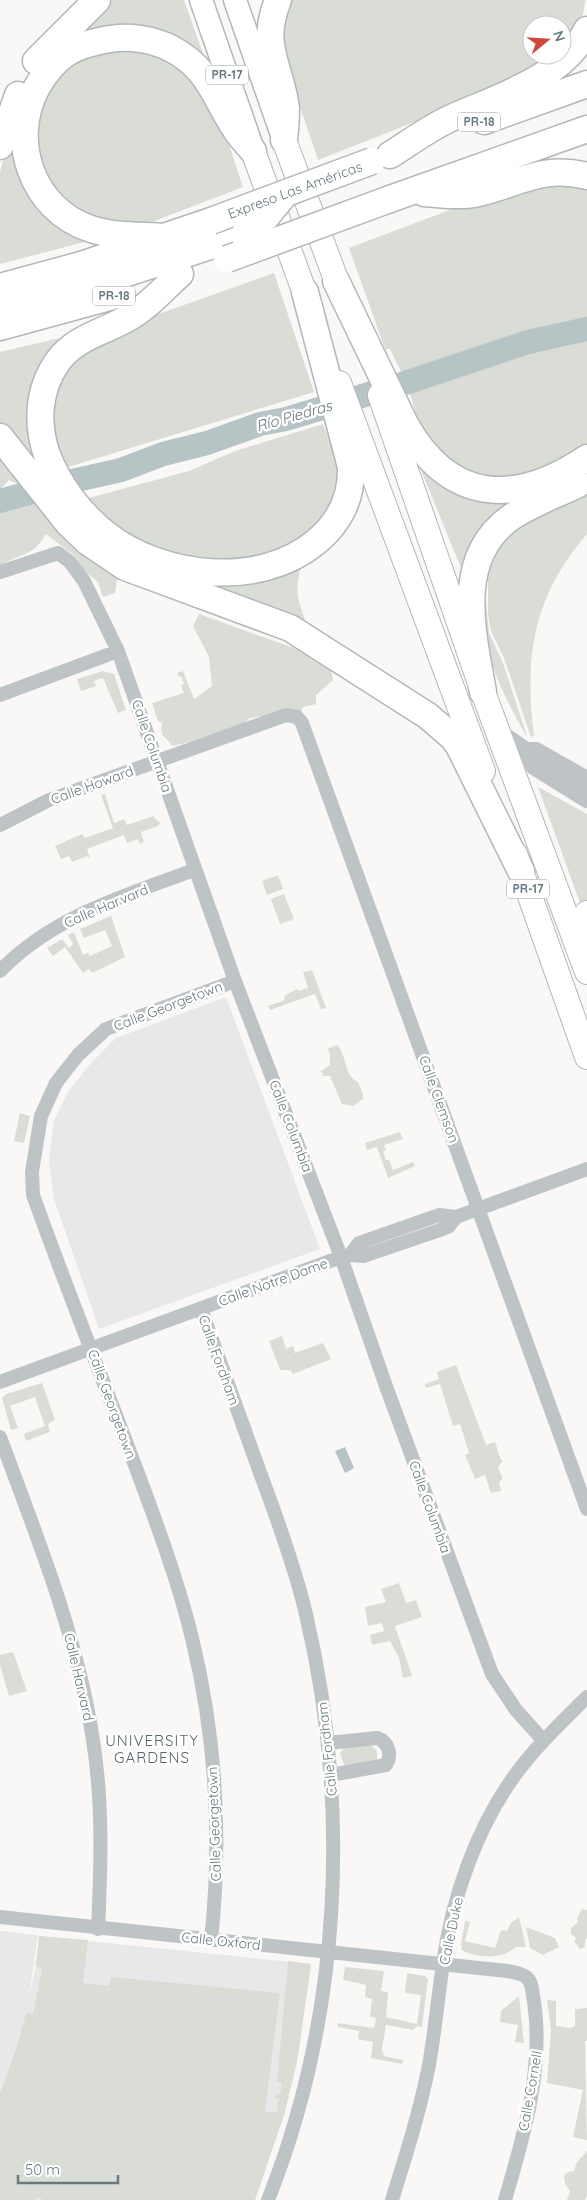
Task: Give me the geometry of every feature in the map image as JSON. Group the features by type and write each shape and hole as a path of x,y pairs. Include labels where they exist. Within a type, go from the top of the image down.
{"highway":[{"path":"0,146 25,76 39,56 97,0"},
{"path":"278,0 271,21 269,38 286,109 284,140"},
{"path":"381,158 447,120 520,88 549,71 568,56 587,30"},
{"path":"166,237 108,233 90,229 67,217 43,196 27,159 25,126 32,97 42,79 56,61 67,53 86,44 121,37 142,39 171,48 204,74 218,94 236,130 253,151"},
{"name":"Expreso Las Américas","path":"0,327 86,305 180,274 219,241 286,192 587,84"},
{"name":"Expreso Las Américas","path":"0,287 81,265 166,237 219,241 301,232 587,129"},
{"name":"PR-17","path":"284,140 336,281"},
{"name":"PR-17","path":"253,151 305,292"},
{"path":"399,196 473,194 547,172 563,171 587,176"},
{"path":"244,235 266,217 286,192"},
{"path":"0,306 87,286 219,241 271,230 301,232"},
{"path":"180,274 129,318 85,338 68,350 58,361 45,385 40,412 40,430 57,478 88,542 139,574 255,613 290,628 428,716 451,736 521,870"},
{"path":"336,281 398,426 435,464 462,482 487,491 504,492 548,480 587,458"},
{"path":"0,437 76,519 152,559 203,572 239,572 281,563 310,547 337,522 345,504 352,478 352,442 305,292"},
{"name":"PR-17","path":"398,426 482,692 587,972"},
{"name":"PR-17","path":"352,442 521,870 587,1057"},
{"path":"482,692 470,589 474,568 486,542 496,530 511,518 587,479"},
{"path":"312,641 353,656 464,723"},
{"path":"576,943 587,913"}],"main road":[{"name":"PR-17","path":"201,0 253,151"},
{"name":"PR-17","path":"234,0 284,140"}],"street":[{"name":"Calle Columbia","path":"0,572 58,553 70,562 84,581 118,651 194,870 235,980 345,1256 387,1389 492,1674 516,1710 543,1740"},
{"path":"0,695 118,651"},
{"name":"Calle Clemson","path":"271,720 291,715 302,722 587,1509"},
{"name":"Calle Howard","path":"0,825 50,800 271,720"},
{"path":"496,730 526,751 534,766 587,799"},
{"path":"526,751 536,751 587,780"},
{"name":"Calle Harvard","path":"0,971 31,943 67,920 194,870"},
{"name":"Calle Georgetown","path":"211,1940 216,1900 216,1809 211,1747 192,1637 167,1553 92,1348 61,1272 33,1195 32,1172 41,1116 56,1083 78,1055 106,1029 235,980"},
{"path":"479,1209 587,1169"},
{"name":"Calle Notre Dame","path":"0,1382 345,1256 364,1256 440,1230 449,1226 456,1217 479,1209"},
{"name":"Calle Fordham","path":"201,1308 289,1552 305,1608 319,1676 331,1775 333,1896 312,2056 286,2154 268,2200"},
{"name":"Calle Harvard","path":"0,1438 64,1613 83,1682 94,1742 101,1816 98,1929"},
{"name":"Calle Duke","path":"392,2200 411,2141 428,2065 443,1965 455,1904 466,1870 497,1804 515,1775 543,1740 587,1697"},
{"path":"328,1743 377,1738 384,1740 389,1749 389,1760 386,1765 379,1768 331,1775"},
{"name":"Calle Oxford","path":"0,1917 443,1965"},
{"name":"Calle Cornell","path":"443,1965 519,1973 526,1976 531,1983 537,2025 538,2052 529,2107 504,2200"}],"shaded area":[{"path":"112,0 184,0 211,76 191,53 64,42"},
{"path":"290,0 585,0 583,15 572,38 572,15 522,15 522,65 549,65 537,74 318,160 281,51 284,17"},
{"path":"104,47 169,55 215,102 243,187 152,222 117,226 79,215 48,188 35,131 42,105 53,84 76,60"},
{"path":"16,109 21,168 96,239 0,264 0,172"},
{"path":"587,184 587,326 554,332 513,344 405,380 390,349 385,349 349,248 513,186"},
{"path":"274,273 314,392 65,468 51,433 51,388 66,363 133,323"},
{"path":"587,332 587,452 524,482 466,477 423,437 408,387 538,342"},
{"path":"81,333 58,354 45,470 0,423 0,352"},
{"path":"323,424 343,476 338,502 313,539 232,567 167,557 112,529 85,499 189,471 235,451"},
{"path":"0,448 22,486 9,480 0,490"},
{"path":"418,463 456,486 587,469 587,473 474,541 461,568"},
{"path":"587,489 587,534 569,557 555,581 536,629 530,680 534,736 531,737 504,658 491,631 488,615 488,579 484,578 495,551 507,534"},
{"path":"32,495 118,574 115,593 103,597 98,582 85,571 76,557 46,534 41,542 31,551 0,566 0,512"},
{"path":"134,557 301,566 298,595 307,624 173,578"},
{"path":"485,591 489,633 503,663 528,739 513,713 489,656 482,623"},
{"path":"199,614 294,648 331,670 333,680 316,695 316,704 303,707 301,712 255,717 248,719 245,723 190,742 172,746 161,732 162,723 158,721 152,703 184,693 181,686 184,684 181,676 179,677 177,673 183,671 194,699 212,686 209,657 193,626"},
{"path":"103,671 114,674 126,710 118,713 103,678 94,681 96,686 81,691 77,679"},
{"path":"538,787 587,814 587,903 583,911"},
{"path":"105,794 114,823 124,819 127,825 153,816 160,823 158,826 141,832 144,842 140,844 138,839 127,843 124,835 87,849 90,858 87,856 72,862 69,856 61,859 55,846 82,834 85,838 113,828 101,795"},
{"path":"278,875 283,889 267,895 262,881"},
{"path":"284,894 294,919 280,924 271,899"},
{"path":"111,916 125,957 92,973 89,969 83,973 65,947 53,956 47,948 62,939 69,948 73,944 68,935 74,932 83,955 88,953 90,956 112,946 105,930 84,938 80,929"},
{"path":"312,970 326,1008 321,1009 315,994 270,1010 268,1006 285,1000 284,996 297,989 298,991 308,988 303,972"},
{"path":"226,997 320,1249 99,1329 54,1199 49,1161 54,1121 68,1092 90,1064 116,1038"},
{"path":"337,1045 343,1054 350,1075 358,1082 363,1094 363,1099 353,1106 342,1104 330,1076 323,1076 321,1071 330,1065 330,1054 327,1049"},
{"path":"20,1113 30,1116 24,1143 14,1141"},
{"path":"400,1132 403,1139 384,1145 386,1150 383,1152 386,1160 389,1160 393,1170 413,1162 415,1166 388,1178 377,1147 367,1150 365,1143"},
{"path":"282,1336 286,1349 293,1346 295,1353 323,1343 331,1359 293,1374 290,1370 280,1370 269,1341"},
{"path":"456,1365 486,1445 495,1442 501,1460 503,1460 498,1468 503,1478 499,1483 501,1491 491,1493 485,1475 475,1479 465,1455 469,1453 460,1424 453,1426 440,1384 426,1388 425,1384 439,1379 437,1372"},
{"path":"42,1383 55,1420 48,1424 50,1432 26,1441 24,1434 45,1426 35,1397 10,1406 18,1428 11,1430 2,1398 6,1394"},
{"path":"345,1447 354,1468 345,1473 335,1451"},
{"path":"399,1583 406,1603 416,1600 422,1617 395,1626 412,1676 403,1678 399,1658 390,1641 372,1645 370,1635 384,1631 382,1623 368,1626 365,1607 386,1602 381,1589"},
{"path":"13,1652 27,1691 9,1696 0,1665 0,1655"},
{"path":"368,1745 375,1748 377,1752 377,1759 374,1762 344,1765 340,1753 344,1748"},
{"path":"582,1909 587,1910 587,1938 585,1940 585,1947 580,1949 574,1941 576,1938 571,1934 571,1928 578,1922 577,1918"},
{"path":"519,1917 526,1947 515,1947 497,1956 475,1955 462,1950 461,1944 465,1921 470,1922 465,1941 495,1948 501,1930 507,1931 511,1923"},
{"path":"526,1927 555,1938 559,1947 543,1955 530,1948"},
{"path":"0,1931 38,1935 28,2001 35,1970 39,1936 311,1964 297,2062 284,2115 255,2200 0,2200"},
{"path":"39,1936 88,1940 83,1983 109,1986 111,1977 280,1993 265,2111 277,2113 278,2101 281,2100 276,2098 276,2094 280,2094 282,2083 277,2082 288,1961 311,1964 297,2062 284,2115 255,2200 43,2200 38,2197 36,2200 0,2200 0,2094 18,2043 26,2013 33,2014 42,1969 36,1966"},
{"path":"345,1967 384,1971 381,1991 388,1992 386,2017 417,2024 421,1995 405,1993 407,1973 425,1976 428,1979 422,2027 417,2026 413,2030 386,2025 382,2049 384,2056 403,2060 402,2064 371,2058 373,2042 358,2039 359,2031 338,2027 337,2023 374,2028 376,2018 370,2017 372,1999 365,1997 366,1985 343,1980"},
{"path":"519,1996 524,2043 515,2042 518,2025 500,2022 501,2011"},
{"path":"547,2000 556,2001 556,2026 570,2028 575,2026 575,2009 587,2008 587,2041 585,2041 587,2140 573,2137 583,2090 547,2083 551,2030"},
{"path":"587,2151 587,2196 585,2200 567,2200 570,2191 565,2184 564,2176 568,2172 574,2171 577,2162"}],"waterway":[{"name":"Río Piedras","path":"0,501 72,481 121,470 163,454 207,443 260,424 286,419 405,383 528,342 587,329"}],"district":[{"name":"UNIVERSITY GARDENS","path":"152,1750"}]}
